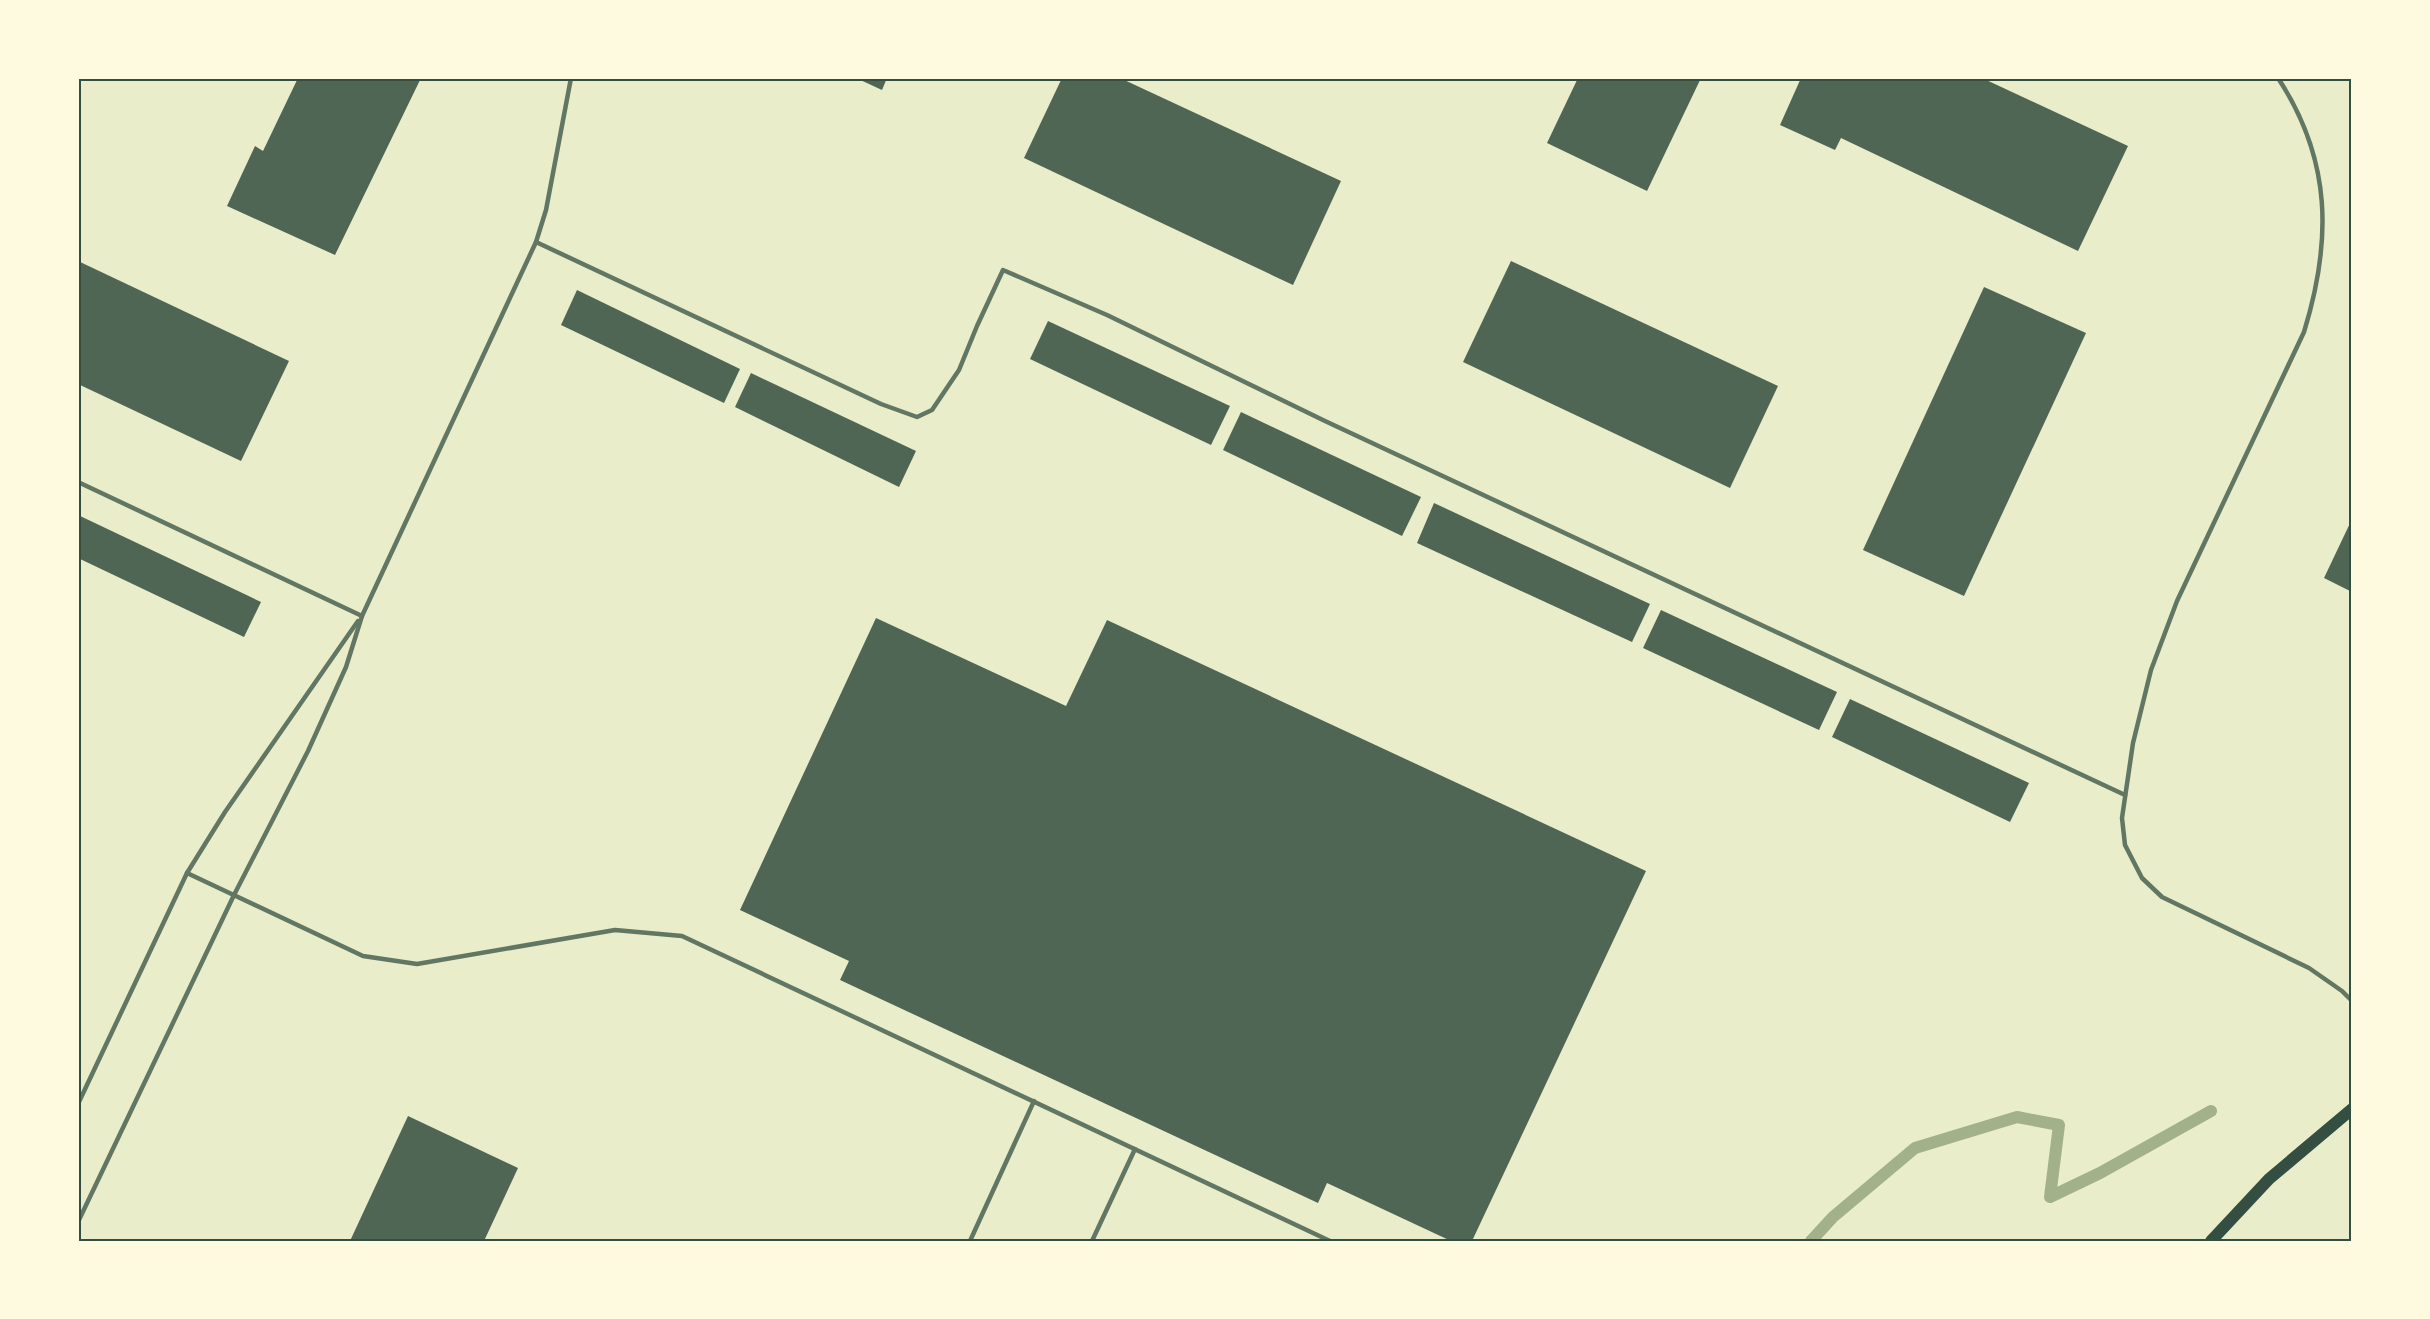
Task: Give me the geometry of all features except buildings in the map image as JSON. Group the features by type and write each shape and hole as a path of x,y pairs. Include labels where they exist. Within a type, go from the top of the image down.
{"main road":[{"path":"2211,1241 2269,1179 2352,1109"}],"lane":[{"path":"78,1222 234,895 331,703 346,667 362,616 536,242 546,210 572,78"},
{"path":"2278,78 2294,103 2318,168 2323,250 2316,293 2304,332 2177,601 2151,670 2133,743 2122,818 2125,845 2142,878 2162,897 2239,932 2309,968 2342,991 2352,1001"},
{"path":"536,242 871,399 916,417 932,410 959,370 1003,270 1107,315 1325,421 2125,795"},
{"path":"78,482 362,616"},
{"path":"78,1104 187,873 225,812 362,616"},
{"path":"187,873 363,956 417,963 615,930 682,936 1330,1241"},
{"path":"970,1241 1034,1101"},
{"path":"1092,1241 1135,1149"}],"waterway":[{"path":"1811,1241 1833,1217 1915,1148 2017,1117 2059,1125 2050,1197 2100,1173 2211,1111"}]}
